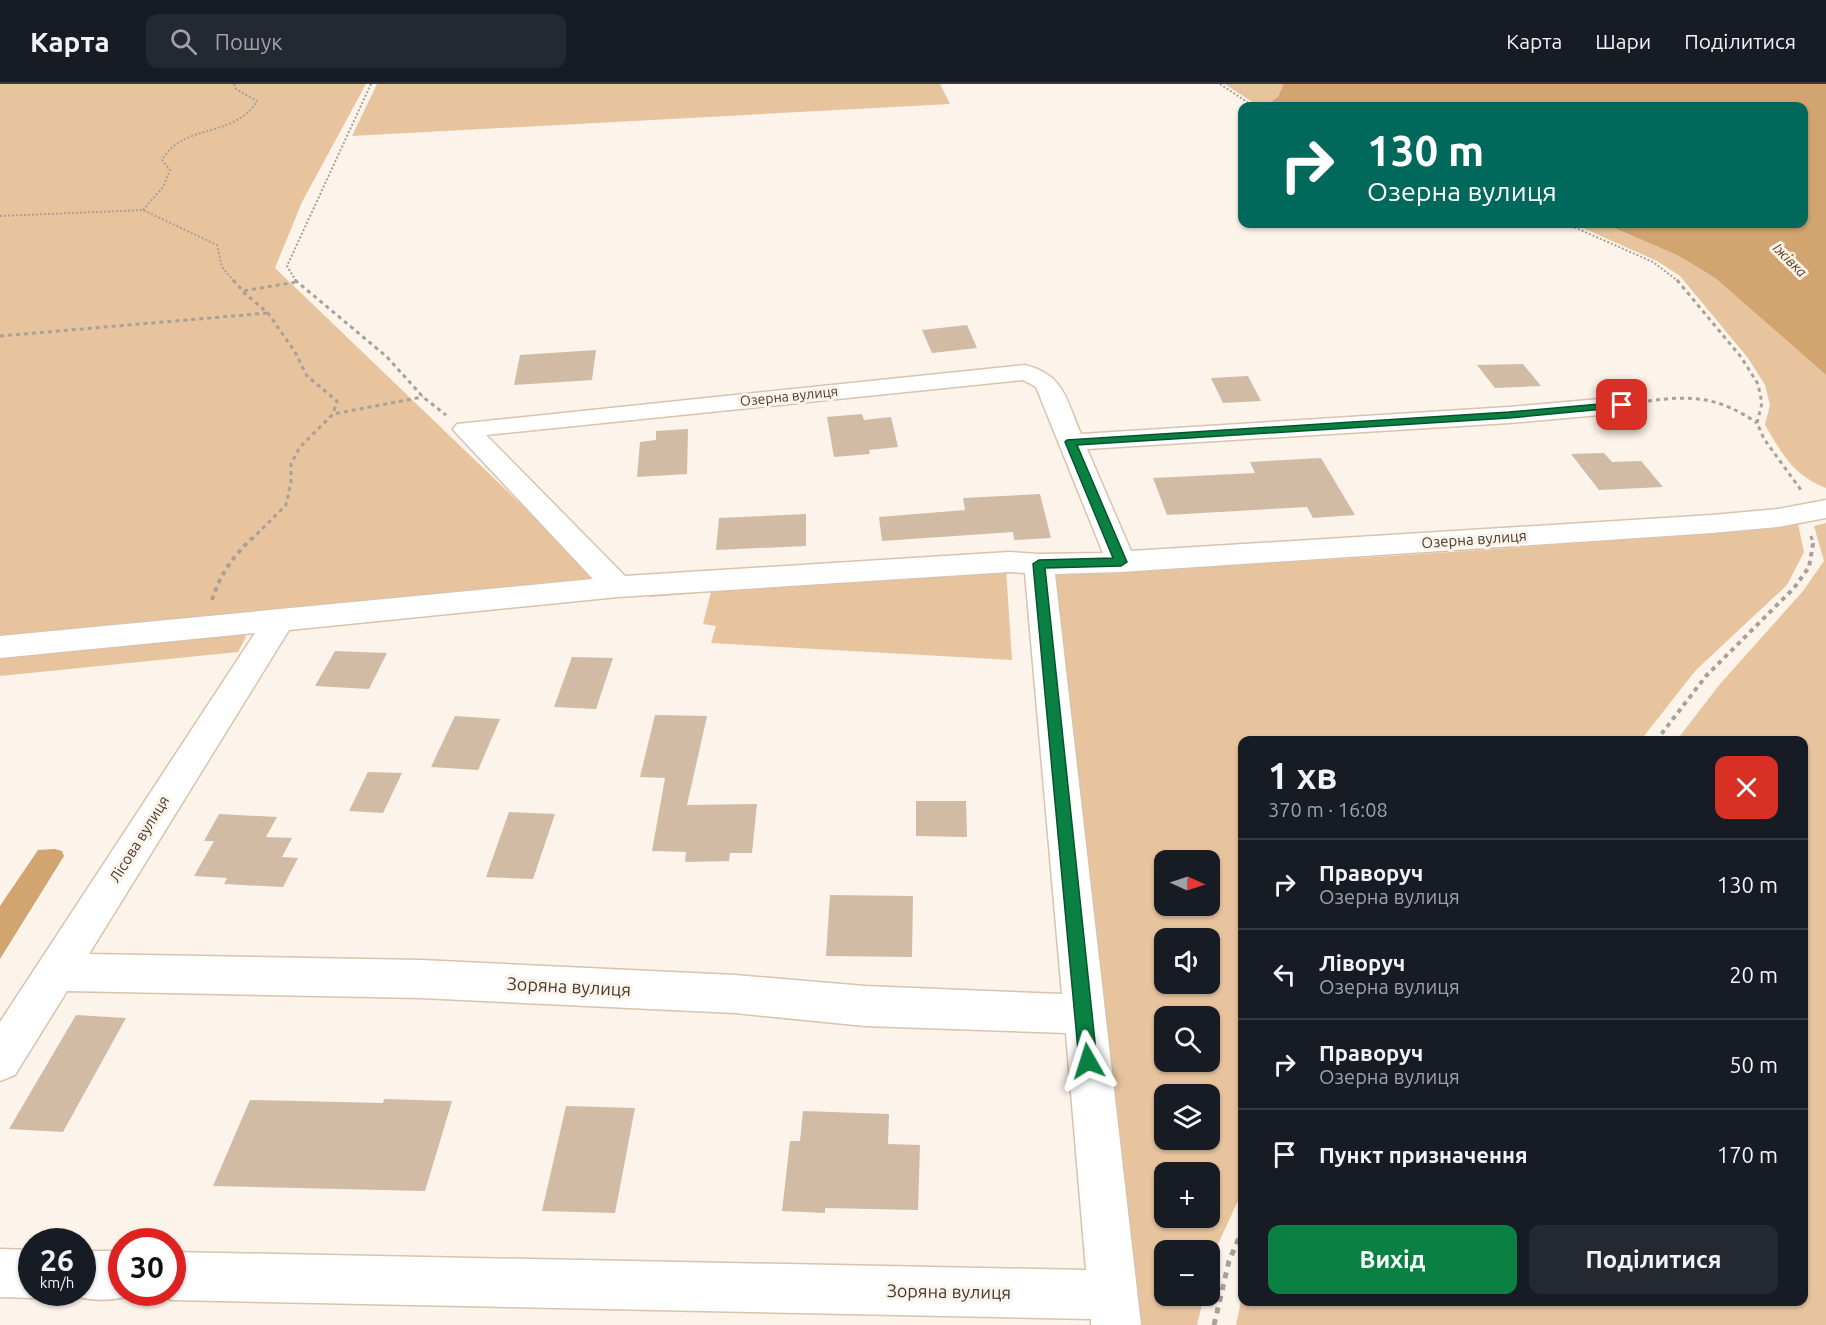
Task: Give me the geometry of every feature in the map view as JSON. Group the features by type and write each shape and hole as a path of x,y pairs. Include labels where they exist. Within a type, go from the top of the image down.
{"street":[{"name":"Озерна вулиця","path":"466,429 1025,372 1038,377 1047,384 1121,562"},
{"path":"1071,442 1498,416 1622,405"},
{"path":"466,429 618,587"},
{"name":"Озерна вулиця","path":"0,647 618,587 1009,562 1039,564 1121,562 1712,524 1778,518 1815,511"},
{"path":"1039,564 1083,1014 1115,1310"},
{"name":"Лісова вулиця","path":"0,1060 280,619"},
{"name":"Зоряна вулиця","path":"55,972 432,979 735,994 865,1006 1083,1014"},
{"path":"0,1273 18,1274"},
{"name":"Зоряна вулиця","path":"186,1277 1115,1310"}],"path":[{"path":"143,210 161,191 169,178 170,170 162,160 169,148 182,140 246,117 254,109 257,101 236,89 234,84"},
{"path":"371,84 287,266 296,282 387,357 423,397 466,429"},
{"path":"1220,84 1247,102"},
{"path":"0,216 143,210 217,245 222,267 243,291 268,313 295,352 307,376 338,401 333,414 321,429 300,447 291,464 291,482 286,505 234,556 218,579 201,626"},
{"path":"1576,228 1653,262 1674,276 1741,357 1758,384 1762,403 1757,423"},
{"path":"243,291 296,282"},
{"path":"0,336 268,313"},
{"path":"333,414 423,397"},
{"path":"1622,405 1673,397 1704,397 1737,408 1757,423 1764,439 1790,472 1815,511 1809,567 1794,588 1706,676 1660,736"},
{"path":"1214,1325 1229,1261 1238,1240"}],"shaded area":[{"path":"0,84 366,84 302,202 275,268 603,583 0,639"},
{"path":"377,84 940,84 950,104 352,136"},
{"path":"1225,84 1350,84 1355,102 1272,101 1252,102"},
{"path":"1583,228 1614,228 1679,256 1715,278 1826,375 1826,488 1805,477 1790,463 1765,425 1770,405 1765,385 1748,358 1680,276 1657,261"},
{"path":"1826,523 1826,1325 1236,1325 1240,1306 1808,1306 1808,736 1680,736 1720,684 1803,591 1824,561 1814,526"},
{"path":"1798,524 1804,552 1787,585 1696,670 1644,736 1238,736 1238,1201 1220,1240 1154,1240 1154,1306 1202,1306 1197,1325 1131,1325 1051,570 1332,559 1518,547"},
{"path":"1006,569 1012,660 711,643 716,626 703,624 711,592 650,597 650,593"},
{"path":"240,631 246,637 238,652 0,676 0,655"}],"water":[{"name":"Іжівка","path":"1284,84 1826,84 1826,375 1715,278 1679,256 1614,228 1808,228 1808,102 1272,101 1278,97"},
{"path":"38,850 62,851 64,856 0,959 0,906"}],"building":[{"path":"967,325 977,348 932,353 922,330"},
{"path":"596,350 592,380 514,385 520,355"},
{"path":"1523,364 1541,386 1495,388 1477,365"},
{"path":"1248,376 1261,401 1223,403 1211,378"},
{"path":"862,414 864,420 891,417 898,447 869,450 870,454 834,457 827,417"},
{"path":"688,429 687,474 637,477 640,442 656,440 656,431"},
{"path":"1604,453 1612,462 1641,461 1663,487 1599,490 1571,454"},
{"path":"1321,458 1355,515 1313,518 1307,507 1167,515 1153,478 1255,473 1250,462"},
{"path":"1040,494 1051,538 1014,540 1013,532 882,541 879,517 965,510 963,498"},
{"path":"806,514 806,546 716,550 719,518"},
{"path":"335,651 387,653 369,689 315,686"},
{"path":"572,657 613,658 596,709 554,707"},
{"path":"655,715 707,716 687,805 757,804 752,853 730,853 729,861 685,862 686,852 652,851 665,778 640,777"},
{"path":"455,716 500,719 478,770 431,767"},
{"path":"368,772 402,773 383,813 349,811"},
{"path":"916,801 966,801 967,837 916,836"},
{"path":"509,812 555,814 533,879 486,877"},
{"path":"219,814 277,817 266,837 292,838 282,857 298,858 283,887 224,884 227,878 194,876 214,841 204,841"},
{"path":"830,895 913,896 912,957 826,956"},
{"path":"76,1015 126,1018 63,1132 9,1129"},
{"path":"384,1099 452,1101 425,1191 213,1186 250,1100 383,1103"},
{"path":"566,1106 635,1108 615,1213 542,1211"},
{"path":"803,1111 889,1114 888,1144 920,1145 918,1210 825,1208 825,1213 782,1211 790,1141 800,1141"}],"route":[{"path":"1088,1061 1039,564 1121,562 1071,442 1509,415 1622,405"}]}
